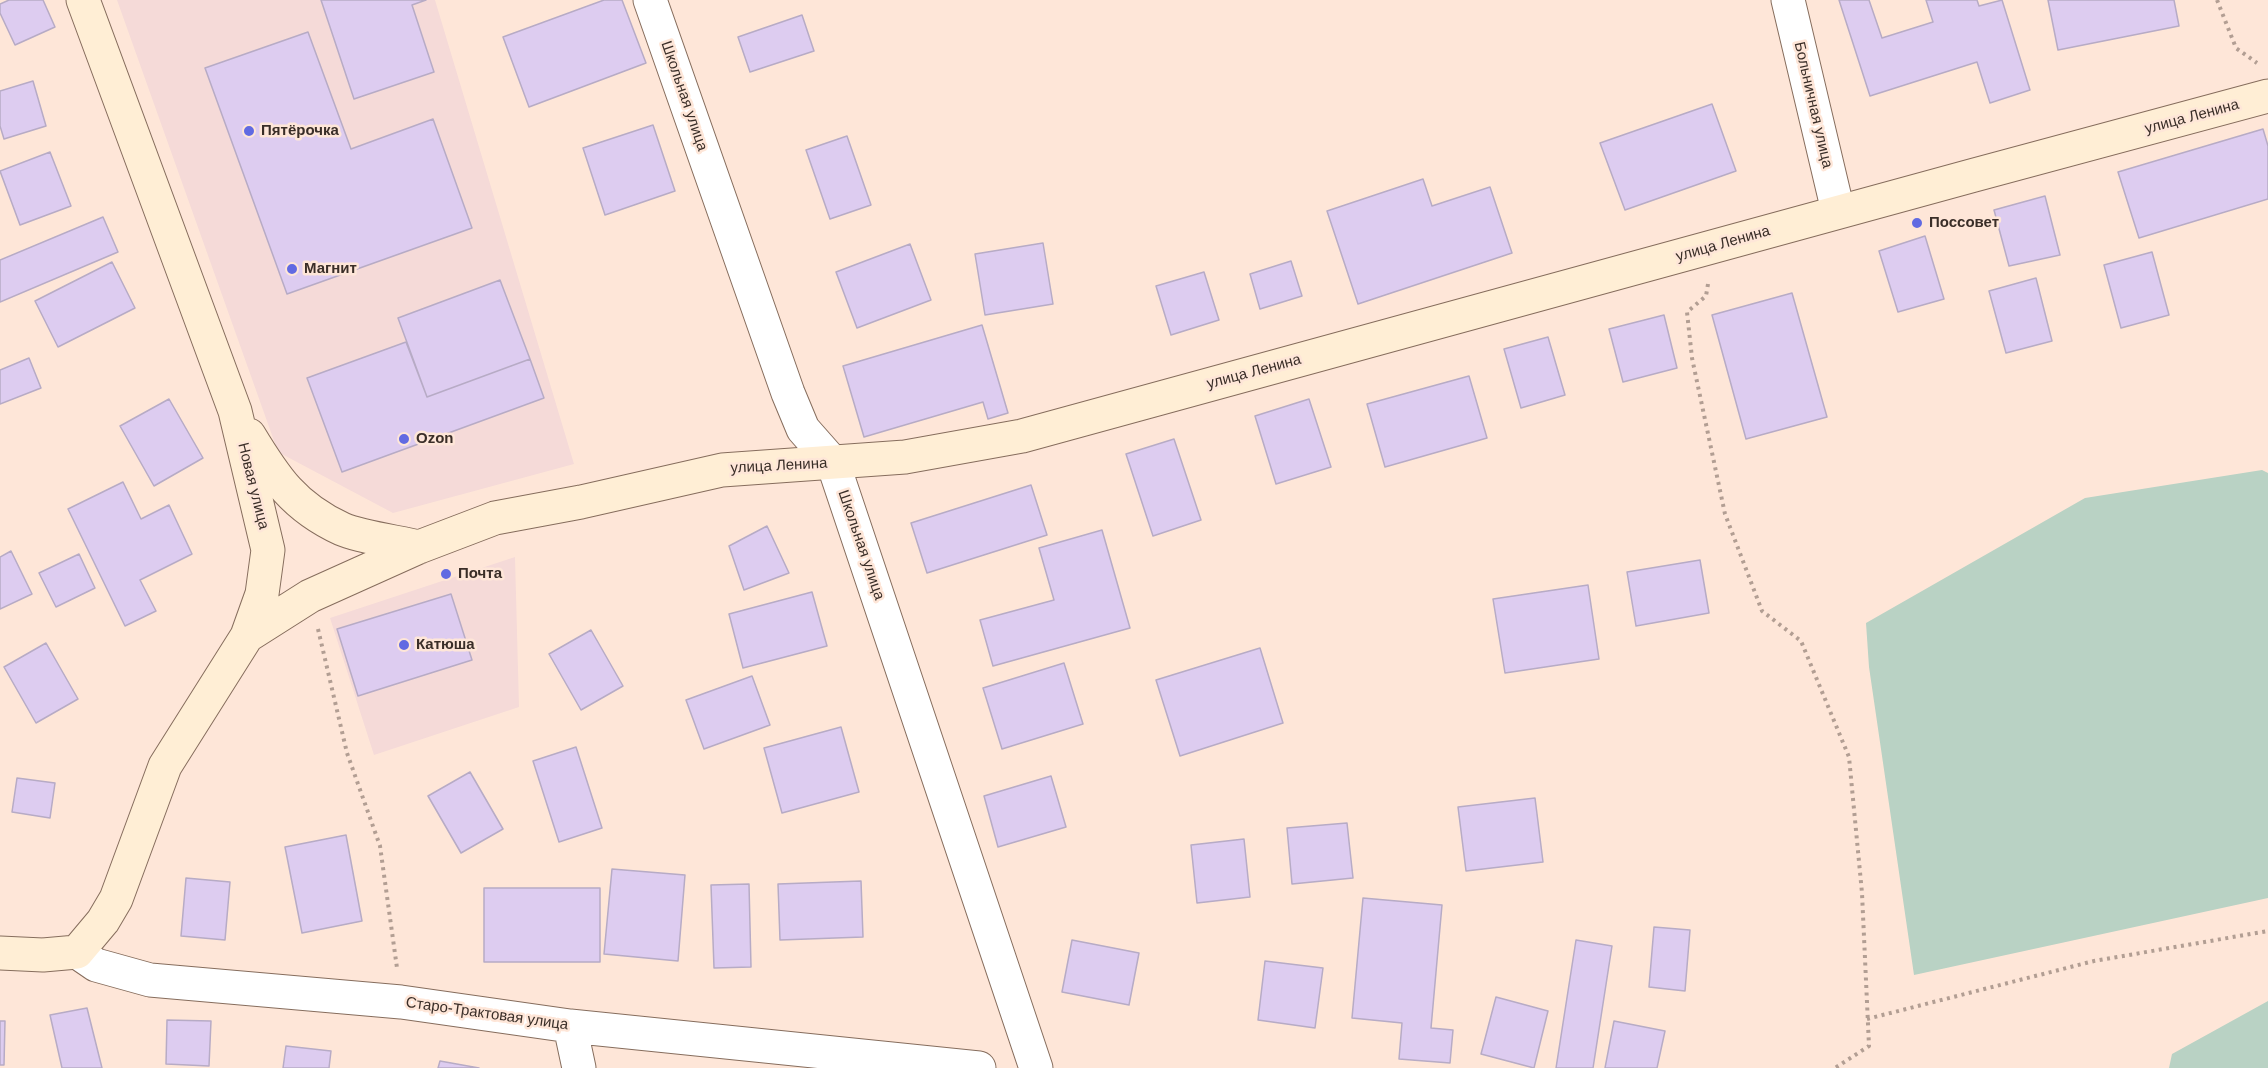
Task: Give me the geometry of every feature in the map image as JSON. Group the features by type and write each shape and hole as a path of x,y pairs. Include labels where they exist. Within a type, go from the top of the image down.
{"street":[{"name":"Новая улица","path":"77,952 103,921 116,899 165,766 247,636 262,594 268,550 235,411 83,0"},
{"name":"Школьная улица","path":"650,0 788,393 803,429 833,463 1036,1068"},
{"name":"Больничная улица","path":"1788,0 1838,211"},
{"name":"улица Ленина","path":"247,636 310,596 419,547 495,518 581,502 722,470 904,456 1022,436 1714,247 2264,81"},
{"path":"235,411 270,470 300,504 343,529 419,547"},
{"path":"0,953 43,956 77,952"},
{"name":"Старо-Трактовая улица","path":"77,952 96,965 150,980 401,1002 570,1026 979,1068"},
{"path":"570,1026 579,1068"}],"path":[{"path":"2217,0 2236,48 2264,81"},
{"path":"1714,247 1706,296 1687,312 1692,358 1725,514 1762,611 1801,640 1849,757 1862,893 1869,1046 1835,1068"},
{"path":"310,596 347,753 380,846 401,1002"},
{"path":"1868,1018 2094,961 2268,931"}],"shaded area":[{"path":"117,0 435,0 574,464 393,513 278,452"},
{"path":"515,557 519,707 374,755 330,618"}],"green space":[{"path":"2262,470 2268,473 2268,898 1914,975 1869,667 1866,623 2085,498"},
{"path":"2268,1001 2268,1068 2169,1068 2172,1054"}],"building":[{"path":"9,0 43,0 55,27 15,45 0,13 0,4"},
{"path":"321,0 426,0 412,5 434,72 354,99"},
{"path":"604,0 622,0 646,63 529,107 503,37"},
{"path":"1839,0 1869,0 1882,38 1933,22 1926,0 1977,0 1979,6 2002,0 2030,90 1990,103 1977,62 1870,96"},
{"path":"2048,0 2174,0 2179,26 2058,50"},
{"path":"802,15 814,51 750,72 738,37"},
{"path":"308,32 351,149 433,119 472,228 287,294 205,68"},
{"path":"33,81 46,126 4,139 0,126 0,91"},
{"path":"1712,104 1736,171 1625,210 1600,143"},
{"path":"653,125 675,191 605,215 583,148"},
{"path":"2263,129 2268,146 2268,199 2139,238 2118,172"},
{"path":"847,136 871,205 830,219 806,150"},
{"path":"50,152 71,206 20,225 0,171"},
{"path":"1423,179 1432,206 1490,187 1512,253 1358,304 1327,211"},
{"path":"2045,196 2060,255 2009,266 1994,210"},
{"path":"103,217 118,252 0,302 0,260"},
{"path":"1925,236 1944,299 1898,312 1879,251"},
{"path":"1043,243 1053,304 985,315 975,254"},
{"path":"910,244 931,300 857,328 836,272"},
{"path":"2152,252 2169,315 2121,328 2104,265"},
{"path":"1291,261 1302,296 1260,309 1250,274"},
{"path":"112,262 135,308 58,347 35,301"},
{"path":"1204,272 1219,320 1171,335 1156,286"},
{"path":"2036,278 2052,341 2006,353 1989,291"},
{"path":"500,280 530,359 427,397 398,318"},
{"path":"1792,293 1827,417 1746,439 1712,315"},
{"path":"1664,315 1677,368 1623,382 1609,329"},
{"path":"982,325 1008,413 988,419 983,402 864,437 843,366"},
{"path":"1548,337 1565,395 1521,408 1504,349"},
{"path":"406,342 427,397 530,359 544,398 342,472 307,378"},
{"path":"29,358 41,388 0,404 0,370"},
{"path":"1469,376 1487,438 1385,467 1367,404"},
{"path":"169,399 203,458 154,486 120,426"},
{"path":"1309,399 1331,467 1276,484 1255,416"},
{"path":"1174,439 1201,520 1153,536 1126,454"},
{"path":"123,482 141,519 169,505 192,554 140,580 156,611 125,626 68,509"},
{"path":"1031,485 1047,535 927,573 911,523"},
{"path":"767,526 789,573 744,590 729,546"},
{"path":"1102,530 1130,628 993,666 980,620 1054,600 1039,548"},
{"path":"11,551 32,594 0,609 0,557"},
{"path":"79,554 95,588 56,607 39,573"},
{"path":"1700,560 1709,613 1636,626 1627,572"},
{"path":"1588,585 1599,659 1505,673 1493,599"},
{"path":"812,592 827,646 743,668 729,614"},
{"name":"Катюша","path":"451,594 472,660 358,696 337,629"},
{"path":"591,630 623,686 581,710 549,654"},
{"path":"46,643 78,699 36,723 4,667"},
{"path":"1260,648 1283,723 1180,756 1156,680"},
{"path":"1064,663 1083,724 1002,749 983,688"},
{"path":"752,676 770,725 704,749 686,700"},
{"path":"841,727 859,792 782,813 764,748"},
{"path":"576,747 602,828 559,842 533,761"},
{"path":"470,772 503,829 461,853 428,796"},
{"path":"1051,776 1066,827 998,847 984,796"},
{"path":"17,778 55,783 50,818 12,812"},
{"path":"1535,798 1543,862 1466,871 1458,807"},
{"path":"1347,823 1353,878 1292,884 1287,828"},
{"path":"346,835 362,921 302,933 285,847"},
{"path":"1244,839 1250,897 1197,903 1191,845"},
{"path":"612,869 685,875 678,961 604,954"},
{"path":"186,878 230,882 225,940 181,936"},
{"path":"861,881 863,937 780,940 778,884"},
{"path":"749,884 751,967 714,968 711,885"},
{"path":"484,888 600,888 600,962 484,962"},
{"path":"1363,898 1442,905 1431,1028 1453,1030 1450,1063 1399,1059 1402,1023 1352,1018"},
{"path":"1654,927 1690,930 1685,991 1649,987"},
{"path":"1072,940 1139,953 1129,1005 1062,992"},
{"path":"1576,940 1612,946 1593,1068 1556,1068"},
{"path":"1265,961 1323,968 1315,1028 1258,1020"},
{"path":"1496,997 1548,1011 1534,1068 1481,1054"},
{"path":"87,1008 102,1068 62,1068 50,1015"},
{"path":"167,1020 211,1021 209,1066 166,1064"},
{"path":"0,1021 5,1021 4,1065 0,1065"},
{"path":"1614,1021 1665,1031 1657,1068 1605,1068"},
{"path":"286,1046 331,1051 329,1068 283,1068"},
{"path":"440,1061 479,1068 438,1068"}],"place":[{"name":"Пятёрочка","path":"249,131"},
{"name":"Поссовет","path":"1917,223"},
{"name":"Магнит","path":"292,269"},
{"name":"Ozon","path":"404,439"},
{"name":"Почта","path":"446,574"},
{"name":"Катюша","path":"404,645"}]}
